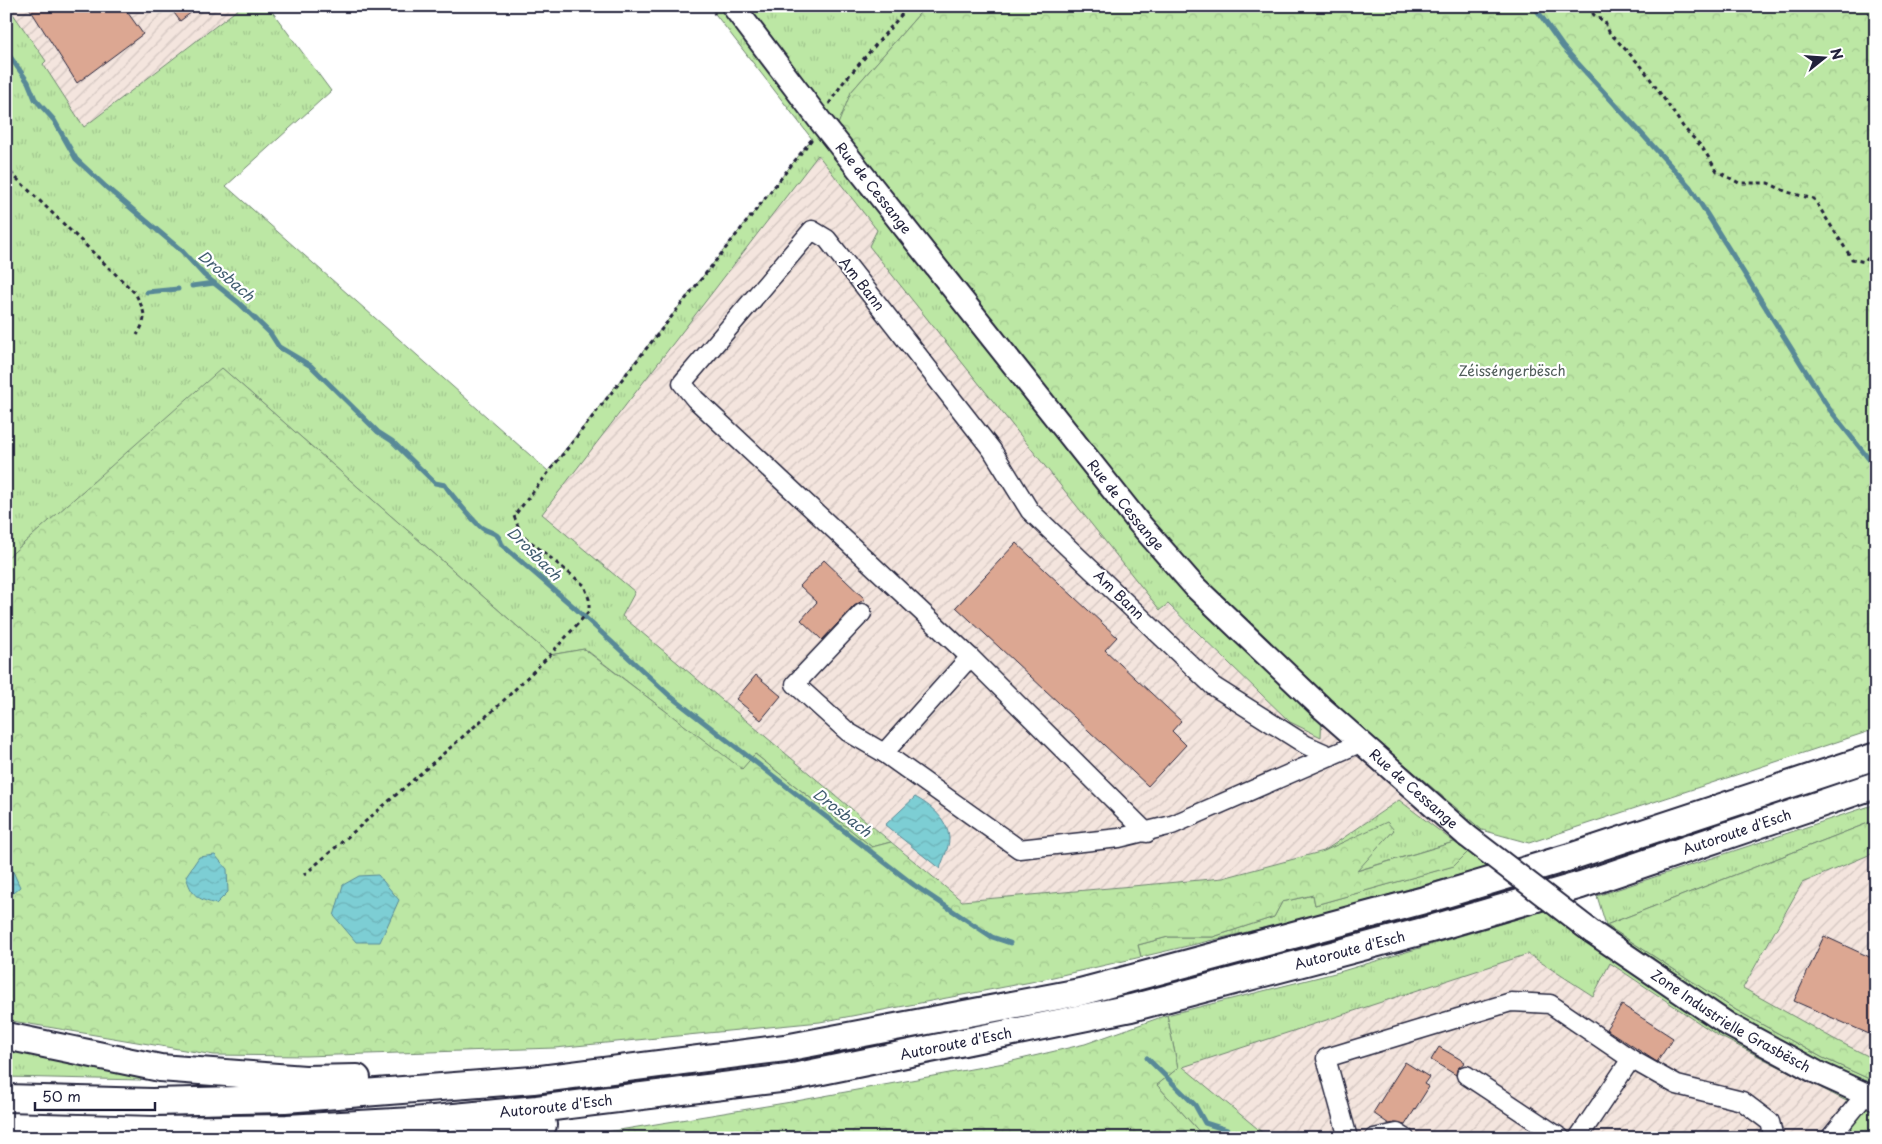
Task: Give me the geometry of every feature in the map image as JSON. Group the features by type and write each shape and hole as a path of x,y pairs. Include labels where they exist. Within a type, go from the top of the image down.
{"highway":[{"name":"Autoroute d'Esch","path":"6,1098 152,1102 285,1099 533,1080 785,1048 1080,992 1432,898 1570,857 1876,756"},
{"name":"Autoroute d'Esch","path":"6,1126 158,1130 287,1128 413,1121 537,1109 788,1078 1088,1018 1417,932 1581,885 1876,784"},
{"path":"467,1138 787,1089 998,1052 1088,1018"},
{"path":"6,1036 160,1068 305,1079 439,1077 533,1080"}],"main road":[{"name":"Rue de Cessange","path":"734,6 818,128 1139,523 1196,587 1360,743 1467,836 1592,932"},
{"name":"Zone Industrielle Grasbësch","path":"1592,932 1729,1025 1816,1072 1871,1097"}],"lane":[{"name":"Am Bann","path":"1147,833 970,657 695,399 682,382 812,230 827,239 992,450 1030,511 1213,686 1306,745 1331,756"},
{"path":"862,613 795,684 848,732 884,753 1020,849 1147,833 1172,825 1360,743"},
{"path":"884,753 970,657"},
{"path":"1348,1138 1326,1058 1512,1002 1550,1004 1631,1059 1677,1085 1742,1102 1770,1122 1774,1138"},
{"path":"1578,1138 1631,1059"},
{"path":"1466,1075 1561,1138"},
{"path":"1830,1138 1871,1097"},
{"path":"1374,1138 1397,1133 1405,1138"}],"path":[{"path":"304,876 498,706 550,655 589,611 589,599 584,585 521,534 514,516 818,128 842,84 909,6"},
{"path":"1588,6 1594,15 1605,22 1609,32 1642,68 1717,171 1739,182 1768,183 1787,192 1814,199 1852,259 1865,262 1876,248"},
{"path":"6,166 13,176 135,293 144,309 145,322 137,336"}],"shaded area":[{"path":"12,6 242,6 84,127 43,64 46,61 11,11"},
{"path":"818,155 877,230 1161,610 1167,604 1290,722 1322,708 1467,836 1454,842 1399,800 1324,851 1223,878 962,901 622,616 635,592 542,514"},
{"path":"1876,852 1876,1138 1269,1138 1182,1067 1528,953 1593,996 1610,963 1743,989 1802,883"}],"green space":[{"path":"6,6 12,6 11,11 46,61 43,64 84,127 242,6 268,6 331,91 226,186 548,471 812,139 709,6 926,6 851,92 1326,697 1482,830 1467,836 1322,709 1321,737 1290,722 1168,604 1160,610 869,246 877,230 818,155 542,514 635,592 622,616 891,842 872,847 755,754 742,770 585,649 550,655 223,369 6,559"},
{"name":"Zéisséngerbësch","path":"926,6 1876,6 1876,729 1529,843 1482,830 1326,697 1203,582 1146,517 837,127 851,92"},
{"path":"222,368 550,655 584,649 742,769 755,754 872,847 891,842 962,901 1223,878 1324,851 1387,822 1394,830 1357,871 1454,842 1468,852 1454,866 1315,905 1313,895 1282,902 1274,917 1213,937 1168,937 1138,945 1141,957 1031,982 820,1022 555,1048 305,1056 214,1055 6,1020 6,559"},
{"path":"1399,800 1454,842 1356,871 1394,830 1324,851"},
{"path":"1876,804 1876,820 1606,925 1597,896"},
{"path":"1876,820 1876,852 1802,883 1743,988 1834,1039 1876,1060 1876,1082 1823,1058 1736,1010 1606,925"},
{"path":"1468,852 1488,867 1302,919 1141,957 1138,945 1168,937 1213,937 1274,917 1282,902 1313,895 1315,905 1453,866"},
{"path":"1544,911 1578,937 1606,925 1736,1010 1823,1058 1876,1082 1876,1138 1853,1138 1846,1132 1864,1110 1717,1035 1610,963 1593,996 1528,954 1183,1067 1269,1138 1205,1138 1157,1085 1178,1068 1167,1015 1339,972"},
{"path":"1167,1015 1178,1068 1157,1085 1205,1138 570,1138 791,1102 1004,1063 1085,1044"},
{"path":"6,1045 141,1072 141,1080 6,1077"}],"water":[{"path":"915,797 926,804 942,819 948,832 949,843 940,869 885,825"},
{"path":"215,855 227,869 228,892 216,904 199,898 190,888 186,876 199,857"},
{"path":"6,856 20,887 6,899"},
{"path":"378,875 399,900 380,942 356,942 334,916 343,885 359,876"}],"building":[{"path":"28,6 123,6 143,34 77,83"},
{"path":"169,6 200,6 180,21"},
{"path":"1016,543 1117,637 1105,650 1181,721 1172,731 1186,745 1148,786 956,607"},
{"path":"824,560 865,599 854,606 822,640 801,620 817,602 800,586"},
{"path":"756,675 781,696 761,720 736,699"},
{"path":"1824,936 1876,960 1876,1037 1794,1001"},
{"path":"1622,1005 1673,1038 1657,1062 1606,1029"},
{"path":"1439,1047 1465,1062 1457,1069 1456,1075 1431,1060"},
{"path":"1405,1062 1429,1077 1424,1084 1429,1087 1405,1125 1389,1124 1373,1113"}],"waterway":[{"path":"1534,6 1563,47 1690,187 1830,410 1876,468"},
{"name":"Drosbach","path":"6,51 28,82 35,99 54,120 76,159 182,251 204,275 239,303 270,333 279,347 311,366 378,432 392,441 435,483 445,485 482,528 497,535 502,545 575,608 670,696 914,885 992,937 1010,943"},
{"path":"192,286 214,283"},
{"path":"147,292 178,289"},
{"name":"Drosbach","path":"1147,1058 1195,1105 1205,1123 1227,1130 1236,1138"}]}
